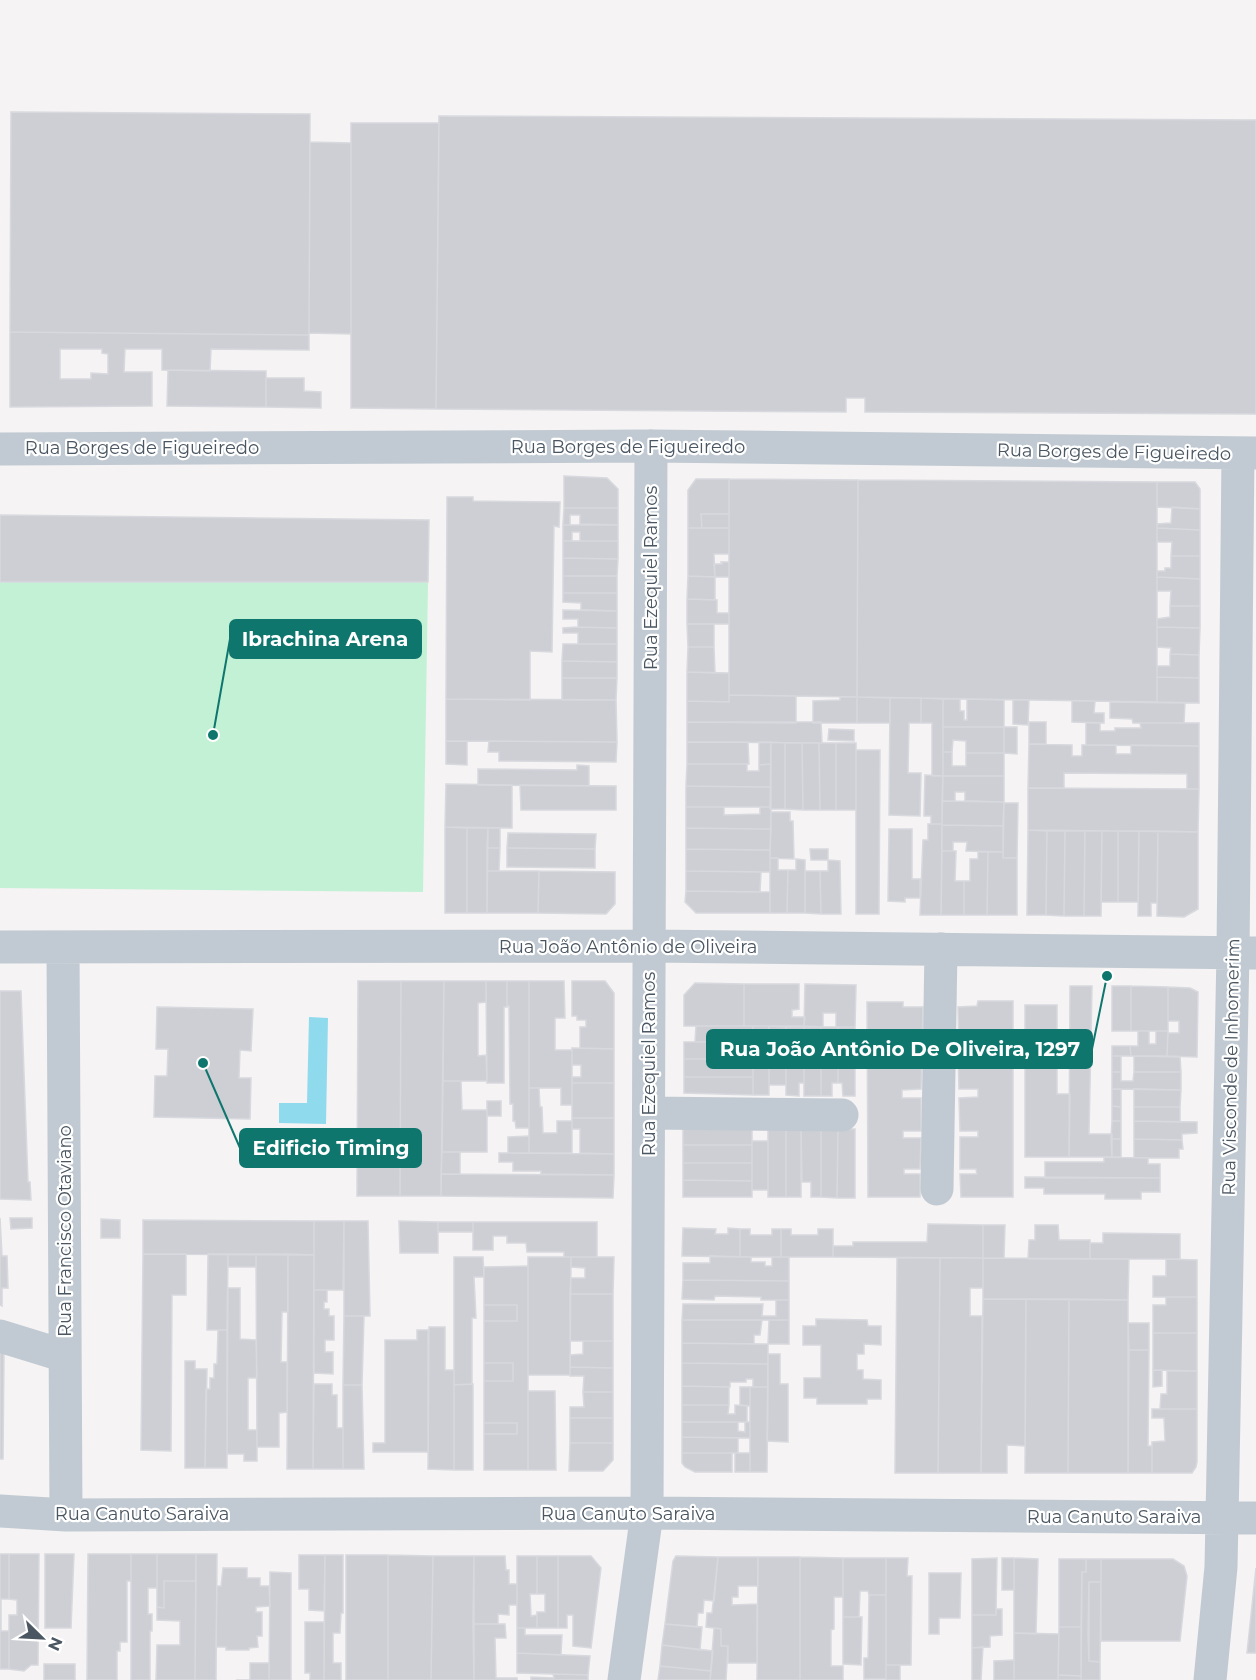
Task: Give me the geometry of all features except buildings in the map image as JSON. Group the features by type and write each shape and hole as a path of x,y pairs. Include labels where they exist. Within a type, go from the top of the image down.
{"street":[{"name":"Rua Borges de Figueiredo","path":"0,449 651,446 1247,453"},
{"name":"Rua Ezequiel Ramos","path":"624,1680 647,1513 651,446"},
{"name":"Rua Visconde de Inhomerim","path":"1210,1680 1221,1567 1245,953 1247,453"},
{"name":"Rua João Antônio de Oliveira","path":"0,947 650,946 1245,953"},
{"name":"Rua Francisco Otaviano","path":"63,947 66,1515"},
{"path":"937,1189 941,949"},
{"path":"649,1113 842,1114"},
{"path":"0,1336 65,1356"},
{"name":"Rua Canuto Saraiva","path":"0,1511 66,1515 647,1513 1256,1518"}],"green space":[{"path":"0,582 428,582 423,892 0,888"}],"water":[{"path":"309,1017 328,1018 326,1124 279,1123 279,1103 307,1103"}],"place":[{"name":"Ibrachina Arena","path":"213,735"},
{"name":"Rua João Antônio De Oliveira, 1297","path":"1107,976"},
{"name":"Edificio Timing","path":"203,1063"}]}
